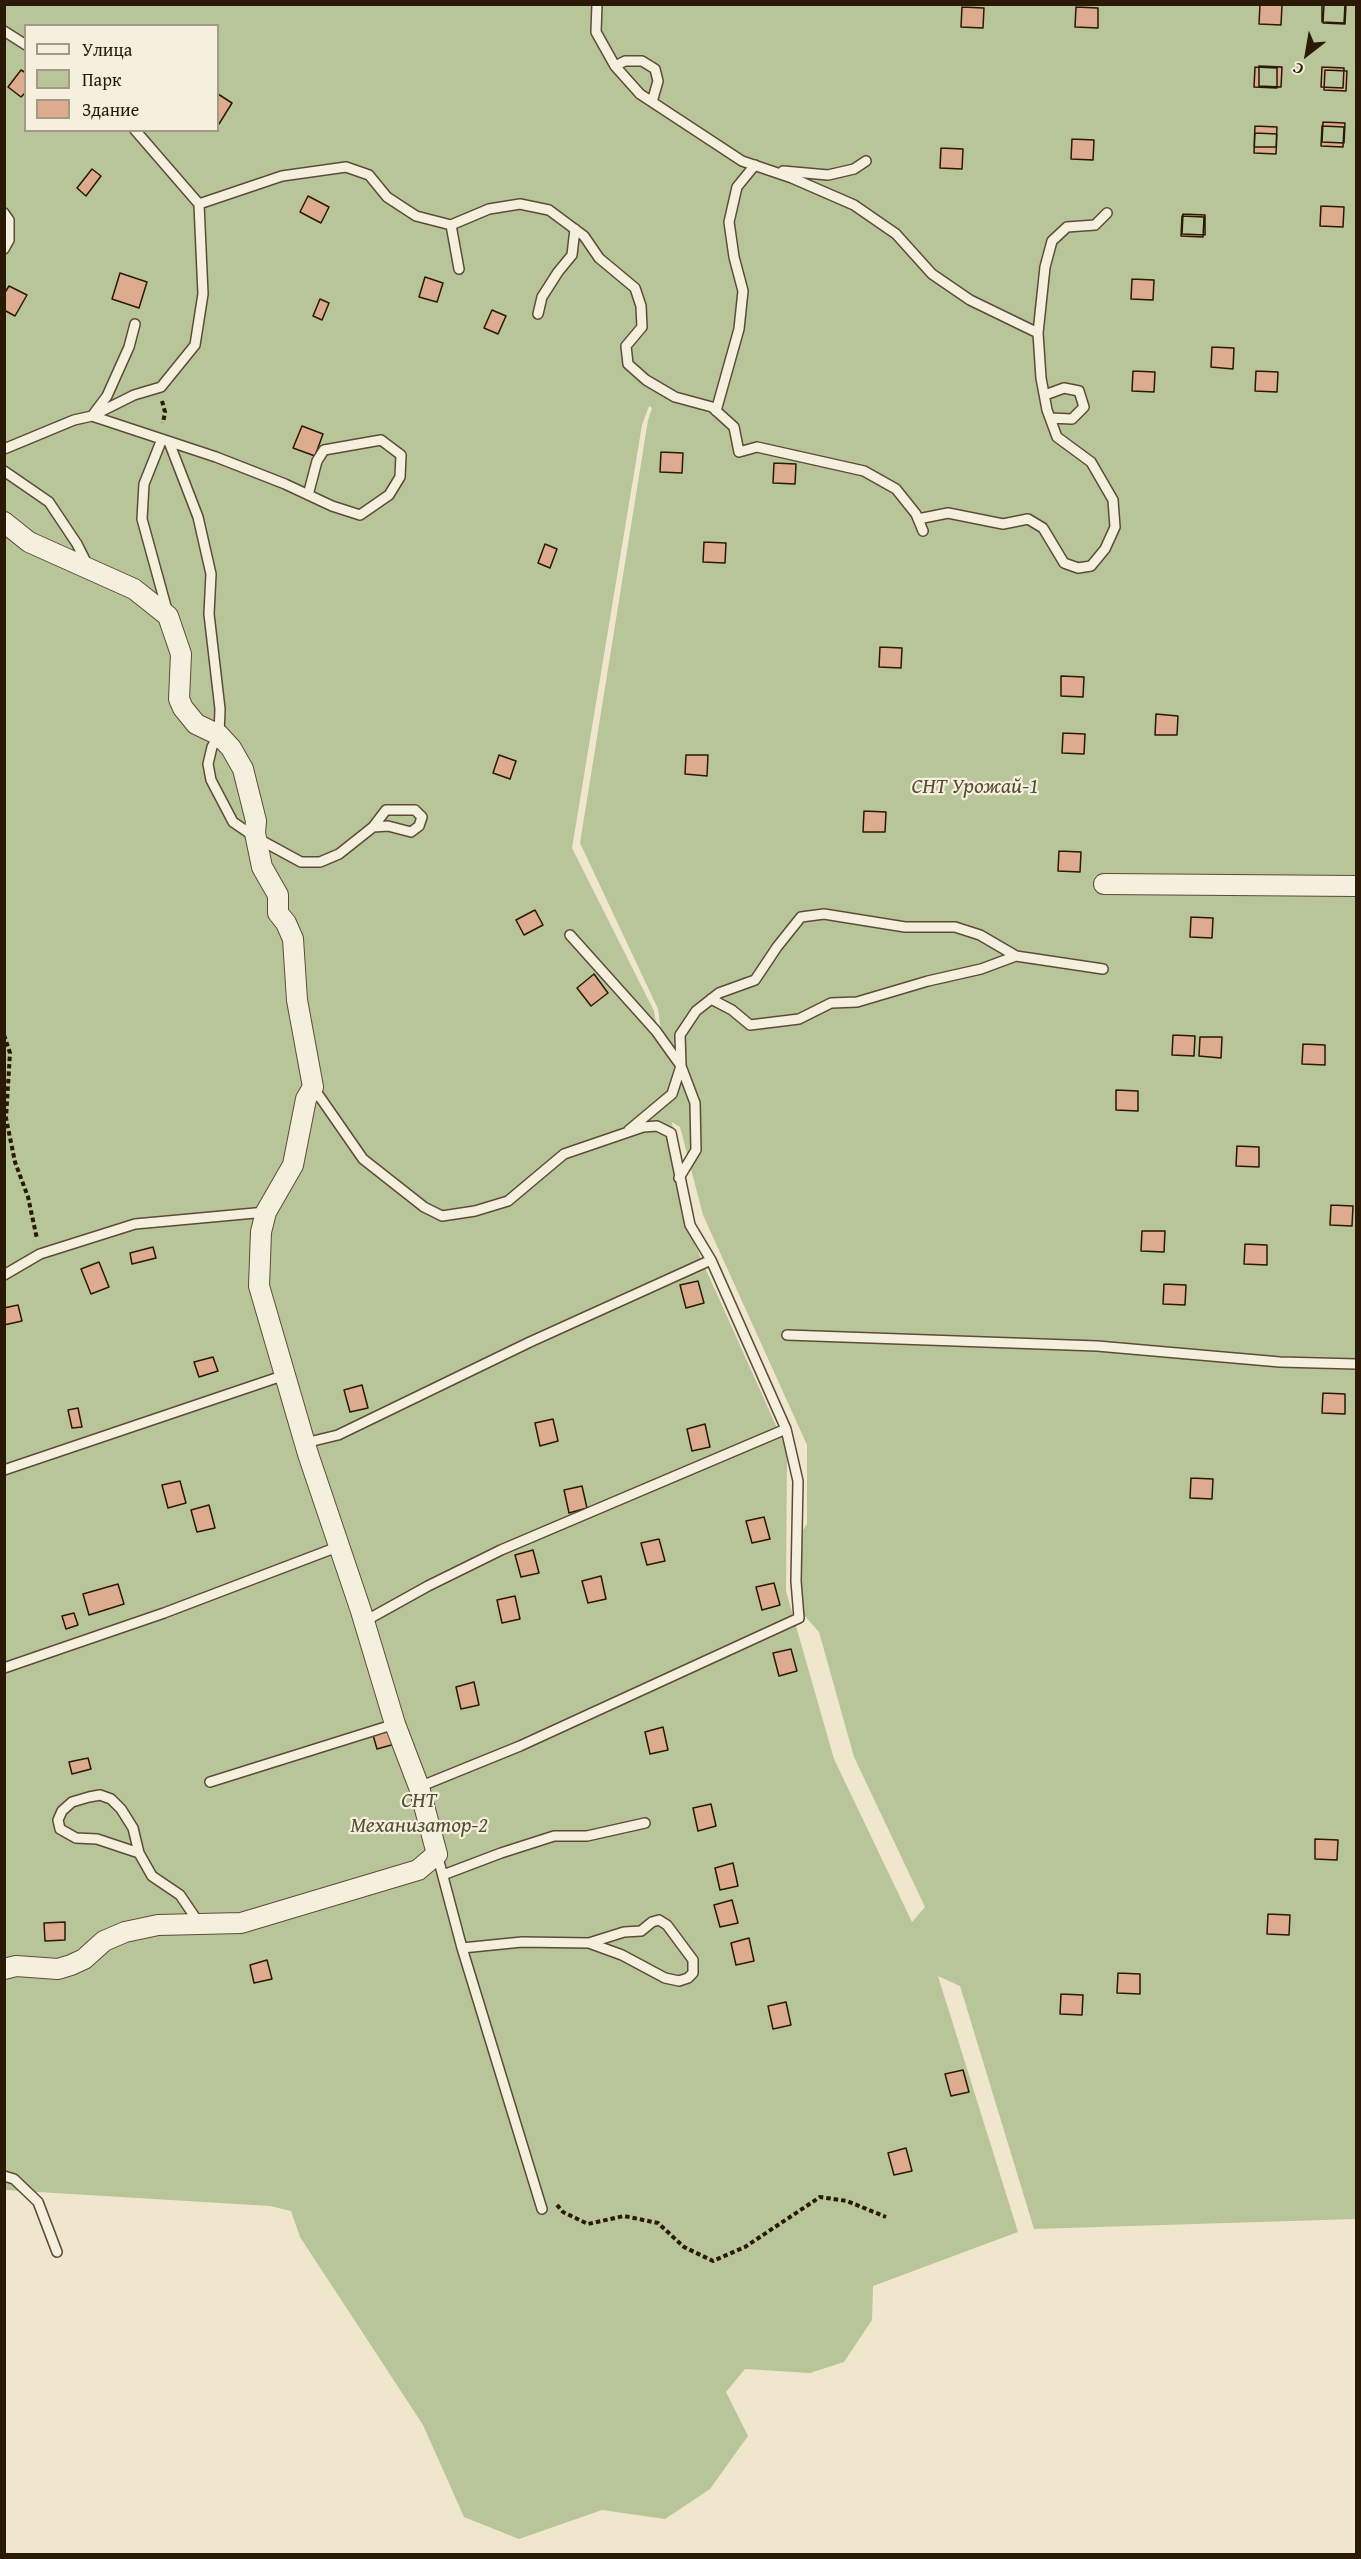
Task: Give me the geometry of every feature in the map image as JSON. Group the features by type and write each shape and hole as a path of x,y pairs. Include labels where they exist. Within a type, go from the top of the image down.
{"street":[{"path":"4,522 29,542 134,589 168,616 181,654 180,699 183,708 196,724 219,735 231,748 243,768 256,821 255,837 262,867 278,895 278,913 286,923 293,939 297,1000 313,1087 306,1099 293,1165 267,1212 261,1232 259,1286 305,1443 365,1621 396,1724 419,1787 437,1854 418,1870 241,1923 158,1925 126,1932 104,1941 84,1959 58,1969 16,1966 4,1969"},
{"path":"1104,884 1356,885"}],"lane":[{"path":"597,4 596,33 615,66 640,94 742,161 854,205 896,234 932,274 970,300 1038,333"},
{"path":"4,31 24,44"},
{"path":"615,66 625,60 642,61 655,69 658,81 652,102"},
{"path":"4,449 74,420 92,416 134,395 161,387 195,345 203,294 199,204 137,132"},
{"path":"771,171 828,175 854,169 866,161"},
{"path":"716,411 739,329 744,291 734,257 729,222 737,187 754,165"},
{"path":"199,204 282,176 346,167 369,175 387,197 416,216 451,225 489,209 520,204 549,210 584,236 599,258 635,288 641,306 642,327 626,345 628,364 646,380 675,397 712,407 734,427 739,452 757,447 864,471 896,489 918,519 923,531"},
{"path":"4,213 9,220 9,240 4,249"},
{"path":"918,519 948,513 1003,524 1028,519 1043,528 1064,563 1077,568 1091,566 1106,549 1115,526 1113,500 1091,462 1057,438 1045,395 1038,333 1045,267 1052,241 1067,227 1095,225 1107,213"},
{"path":"451,225 459,269"},
{"path":"538,314 542,297 572,255 575,229"},
{"path":"92,416 111,387 129,347 135,324"},
{"path":"1045,395 1064,388 1079,391 1084,407 1072,419 1050,418"},
{"path":"92,416 225,461 332,506 360,515 389,495 400,477 401,455 381,440 324,450 317,461 308,495"},
{"path":"166,440 144,484 142,519 168,616"},
{"path":"166,440 198,517 211,574 209,614 220,709 219,735 212,747 208,764 211,780 233,822 301,862 320,862 339,854 373,827 386,810 415,810 422,817 419,826 411,832 388,826 373,827"},
{"path":"4,471 49,502 77,544 90,571"},
{"path":"622,1135 672,1094 681,1066 680,1035 696,1011 719,993 755,980 777,946 801,917 824,914 905,927 956,927 980,935 1016,956 1103,969"},
{"path":"570,935 656,1031 681,1066 695,1103 696,1150 679,1178"},
{"path":"711,999 732,1010 750,1025 799,1019 831,1002 857,1002 928,981 981,969 1016,956"},
{"path":"313,1087 363,1159 424,1207 442,1216 475,1211 508,1201 564,1154 644,1127 657,1126 671,1133 690,1225 711,1260 786,1429 798,1481 796,1581 799,1618 520,1746 419,1787"},
{"path":"4,1275 40,1254 135,1224 267,1212"},
{"path":"305,1443 338,1435 530,1342 711,1260"},
{"path":"788,1335 1097,1346 1280,1362 1356,1364"},
{"path":"4,1470 285,1375"},
{"path":"365,1621 428,1586 501,1550 786,1429"},
{"path":"4,1668 165,1613 340,1546"},
{"path":"210,1782 396,1724"},
{"path":"139,1853 97,1839 76,1838 60,1829 58,1820 62,1811 72,1802 89,1797 100,1795 111,1799 121,1809 133,1828 139,1853 152,1876 180,1895 201,1925"},
{"path":"443,1875 501,1852 554,1836 587,1836 645,1823"},
{"path":"437,1854 462,1948 542,2209"},
{"path":"462,1948 522,1942 590,1943 624,1932 641,1930 651,1922 659,1920 667,1925 693,1960 693,1973 688,1978 679,1981 665,1978 622,1955 590,1943"},
{"path":"4,2176 14,2179 38,2202 57,2252"}],"path":[{"path":"156,388 165,412 166,440"},
{"path":"4,1035 10,1053 6,1118 15,1162 28,1197 40,1254"},
{"path":"537,2191 549,2198 563,2212 588,2224 624,2216 658,2223 684,2247 713,2261 746,2247 820,2197 847,2201 886,2217"}],"green space":[{"path":"4,5 1356,5 1356,2219 1034,2229 960,1986 938,1976 1018,2232 873,2286 872,2320 844,2362 810,2373 745,2369 726,2392 748,2436 710,2489 665,2519 602,2510 519,2539 464,2517 423,2425 300,2237 291,2211 270,2206 5,2190","holes":["649,406 652,408 648,420 580,843 658,1009 662,1038 660,1044 654,1011 572,848 642,425","672,1122 680,1127 703,1215 807,1445 807,1524 801,1533 790,1577 804,1615 819,1632 854,1757 925,1907 912,1922 834,1759 786,1591 787,1450 686,1225"]}],"building":[{"path":"1260,4 1282,5 1281,25 1259,24"},
{"path":"1322,4 1345,4 1344,23 1322,22"},
{"path":"1324,4 1346,4 1345,24 1323,23"},
{"path":"962,7 984,8 983,28 961,27"},
{"path":"1076,7 1098,8 1098,28 1075,27"},
{"path":"1259,66 1282,67 1281,87 1259,86"},
{"path":"1255,67 1277,68 1277,88 1254,87"},
{"path":"1322,67 1344,68 1343,88 1321,87"},
{"path":"21,70 24,72 24,94 21,97 8,87"},
{"path":"1325,70 1347,71 1346,91 1324,90"},
{"path":"219,95 232,103 219,124"},
{"path":"1323,122 1345,123 1344,143 1322,142"},
{"path":"1255,126 1277,127 1276,147 1254,147"},
{"path":"1322,126 1344,127 1343,147 1321,146"},
{"path":"1255,133 1277,134 1276,154 1254,153"},
{"path":"1072,139 1094,140 1093,160 1071,159"},
{"path":"941,148 963,149 962,169 940,168"},
{"path":"92,169 101,176 86,196 77,188"},
{"path":"308,196 329,207 321,223 300,212"},
{"path":"1321,206 1344,207 1343,227 1320,226"},
{"path":"1183,214 1205,215 1205,235 1182,234"},
{"path":"1182,216 1204,217 1203,237 1181,236"},
{"path":"120,273 147,282 139,308 112,299"},
{"path":"425,277 443,283 437,302 419,297"},
{"path":"1132,279 1154,280 1153,300 1131,299"},
{"path":"9,286 27,295 15,316 4,310 4,294"},
{"path":"320,299 329,303 322,320 313,316"},
{"path":"492,310 506,316 498,334 484,328"},
{"path":"1212,347 1234,348 1233,369 1211,367"},
{"path":"1133,371 1155,372 1154,392 1132,391"},
{"path":"1256,371 1278,372 1277,392 1255,391"},
{"path":"302,426 323,434 315,456 293,448"},
{"path":"661,452 683,453 682,473 660,472"},
{"path":"774,463 796,464 795,484 773,483"},
{"path":"704,542 726,543 725,563 703,562"},
{"path":"545,544 557,549 550,568 538,563"},
{"path":"880,647 902,648 901,668 879,667"},
{"path":"1061,676 1084,677 1083,697 1061,696"},
{"path":"1156,714 1178,716 1177,735 1155,735"},
{"path":"1063,733 1085,734 1084,754 1062,753"},
{"path":"499,755 516,761 510,779 493,773"},
{"path":"686,755 708,755 707,776 685,774"},
{"path":"864,811 886,812 885,832 863,832"},
{"path":"1059,851 1081,852 1080,872 1058,871"},
{"path":"535,910 543,925 524,935 516,920"},
{"path":"1191,917 1213,918 1212,938 1190,937"},
{"path":"594,974 608,993 591,1006 577,988"},
{"path":"1173,1035 1195,1036 1194,1056 1172,1055"},
{"path":"1200,1037 1222,1037 1221,1058 1199,1056"},
{"path":"1303,1044 1325,1045 1325,1065 1302,1064"},
{"path":"1116,1090 1138,1091 1138,1111 1116,1110"},
{"path":"1237,1146 1259,1147 1259,1167 1236,1166"},
{"path":"1331,1205 1353,1206 1352,1226 1330,1225"},
{"path":"1142,1231 1165,1231 1164,1252 1141,1251"},
{"path":"1245,1244 1267,1245 1267,1265 1244,1264"},
{"path":"153,1247 156,1258 132,1264 130,1253"},
{"path":"99,1262 109,1287 91,1294 81,1269"},
{"path":"698,1281 704,1303 686,1308 680,1285"},
{"path":"1164,1284 1186,1285 1185,1305 1163,1304"},
{"path":"18,1305 22,1321 4,1325 4,1308"},
{"path":"213,1357 218,1371 199,1377 194,1362"},
{"path":"362,1385 368,1408 350,1412 344,1390"},
{"path":"1323,1393 1345,1394 1345,1414 1322,1413"},
{"path":"78,1408 82,1427 72,1428 68,1410"},
{"path":"553,1419 558,1441 540,1446 535,1423"},
{"path":"705,1424 710,1447 692,1451 687,1429"},
{"path":"1191,1478 1213,1479 1212,1499 1190,1498"},
{"path":"180,1481 186,1503 168,1508 162,1485"},
{"path":"582,1486 587,1508 569,1513 564,1490"},
{"path":"209,1505 215,1528 197,1532 191,1510"},
{"path":"764,1517 770,1539 752,1543 746,1521"},
{"path":"659,1539 665,1561 647,1565 641,1543"},
{"path":"533,1550 539,1573 521,1577 515,1555"},
{"path":"601,1576 606,1599 588,1603 582,1581"},
{"path":"774,1583 780,1605 762,1610 756,1587"},
{"path":"118,1584 124,1604 89,1615 83,1594"},
{"path":"515,1596 520,1619 502,1623 497,1600"},
{"path":"74,1613 78,1625 66,1629 62,1616"},
{"path":"791,1649 797,1671 779,1676 773,1653"},
{"path":"474,1682 479,1705 461,1709 456,1687"},
{"path":"663,1727 668,1750 650,1754 645,1732"},
{"path":"391,1730 395,1744 377,1749 373,1735"},
{"path":"88,1758 91,1769 72,1774 69,1762"},
{"path":"711,1804 716,1826 698,1831 693,1808"},
{"path":"1315,1839 1338,1840 1337,1860 1315,1859"},
{"path":"733,1863 738,1886 720,1890 715,1868"},
{"path":"732,1900 738,1923 720,1927 714,1905"},
{"path":"1268,1914 1290,1915 1289,1935 1267,1934"},
{"path":"65,1922 65,1940 45,1941 44,1923"},
{"path":"749,1938 754,1961 736,1965 731,1943"},
{"path":"267,1960 272,1979 254,1983 250,1965"},
{"path":"1118,1973 1140,1974 1140,1994 1117,1993"},
{"path":"1061,1994 1083,1995 1082,2015 1060,2014"},
{"path":"786,2002 791,2025 773,2029 768,2006"},
{"path":"963,2070 969,2092 951,2096 945,2074"},
{"path":"906,2148 912,2171 894,2175 888,2153"}],"park label":[{"name":"СНТ Урожай-1","path":"975,787"},
{"name":"СНТ Механизатор-2","path":"419,1814"}]}
